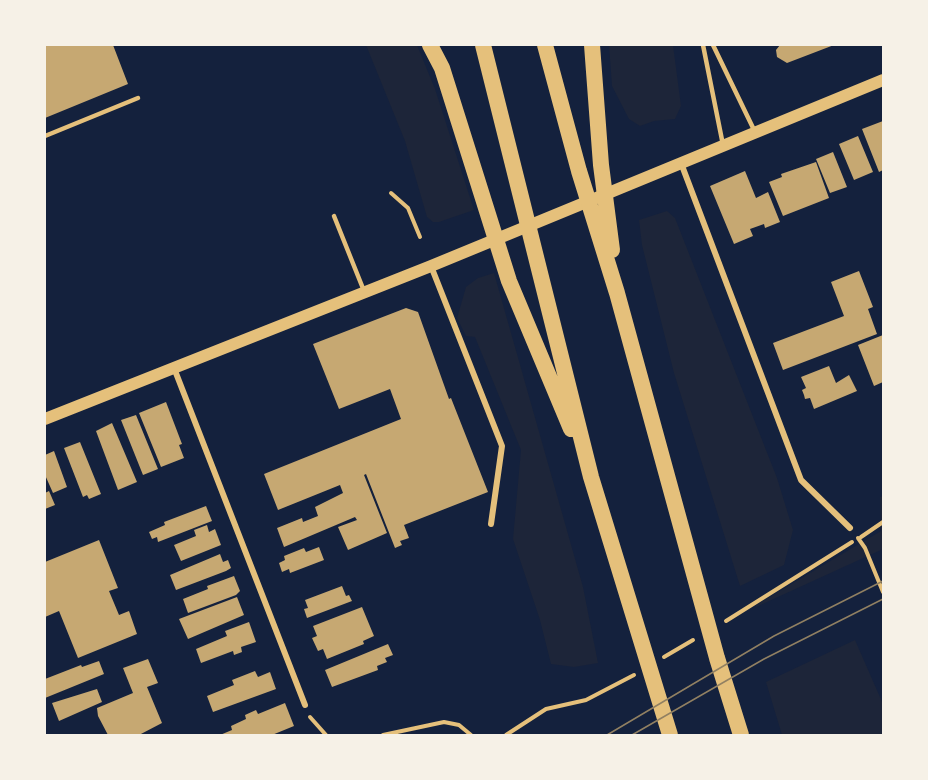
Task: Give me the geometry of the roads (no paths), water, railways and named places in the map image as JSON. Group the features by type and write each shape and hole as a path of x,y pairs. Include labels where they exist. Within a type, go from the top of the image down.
{"highway":[{"path":"430,45 442,68 488,208 509,281 591,477"},
{"path":"483,45 591,477 670,735"},
{"path":"545,45 741,735"},
{"path":"592,45 601,165 617,293"}],"main road":[{"path":"45,419 365,293 883,80"}],"street":[{"path":"681,163 801,480 850,528"},
{"path":"431,266 502,446 491,524"},
{"path":"174,368 305,705"}],"lane":[{"path":"703,45 723,146"},
{"path":"713,45 756,133"},
{"path":"45,136 138,98"},
{"path":"334,216 365,293"}],"tram line":[{"path":"607,735 774,636 883,581"},
{"path":"632,735 764,659 883,599"}]}
